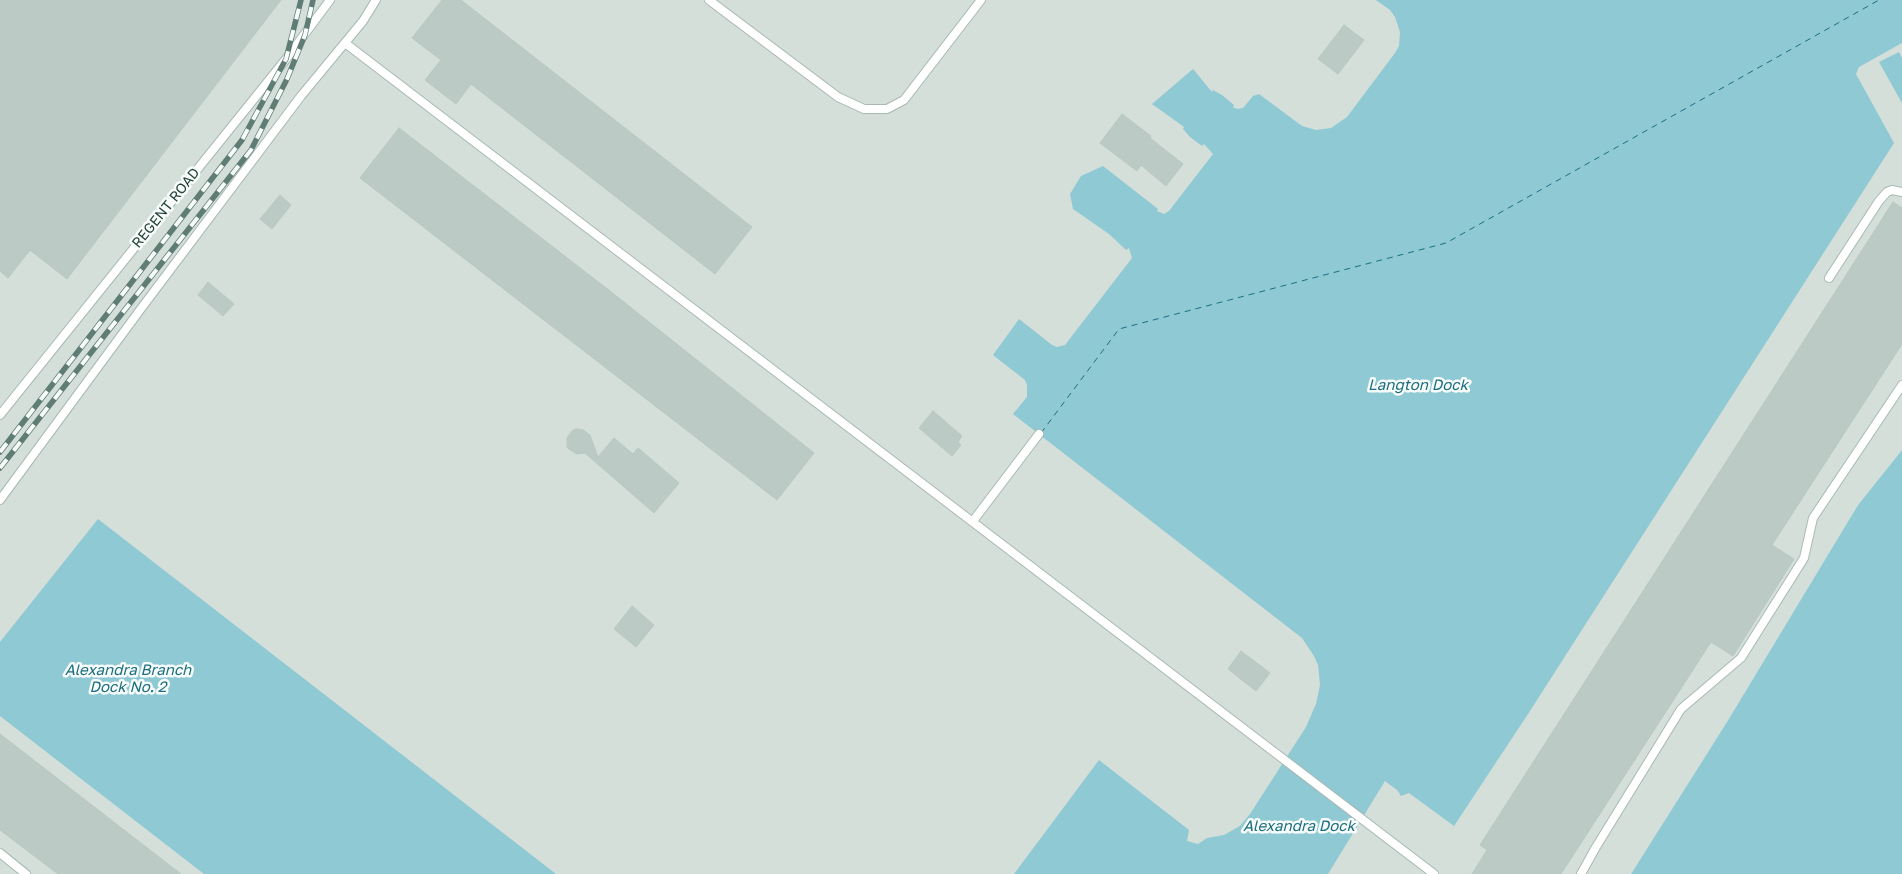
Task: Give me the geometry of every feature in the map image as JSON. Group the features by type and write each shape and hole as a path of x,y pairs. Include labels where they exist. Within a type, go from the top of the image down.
{"lane":[{"name":"REGENT ROAD","path":"0,415 286,59 330,0"},
{"path":"0,500 152,294 301,96 363,21 376,0"},
{"path":"709,0 838,97 864,109 887,109 904,100 981,0"},
{"path":"345,43 1434,874"},
{"path":"1829,278 1879,201 1887,192 1892,190 1902,192"},
{"path":"1581,874 1681,710 1741,658 1804,558 1813,518 1902,385"},
{"path":"973,521 1040,434"},
{"path":"0,854 26,874"}],"shaded area":[{"path":"0,0 1902,0 1902,450 1858,505 1727,722 1631,874 0,874"}],"water":[{"name":"Langton Dock","path":"1376,0 1902,0 1902,43 1859,67 1856,74 1894,143 1528,714 1454,826 1409,793 1401,796 1397,790 1385,781 1328,874 1014,874 1099,760 1189,830 1187,841 1198,844 1207,838 1224,835 1240,826 1250,814 1306,727 1316,704 1320,685 1318,665 1302,638 1013,414 1027,397 1027,385 1025,380 993,355 1019,319 1052,345 1057,347 1065,345 1132,258 1129,248 1126,250 1109,234 1073,209 1070,194 1081,176 1103,166 1158,209 1157,211 1164,214 1169,211 1213,154 1204,144 1202,146 1190,137 1183,129 1184,127 1152,104 1193,69 1212,92 1213,90 1222,95 1237,109 1243,108 1253,96 1259,94 1302,126 1316,130 1331,128 1347,117 1399,46 1400,32 1395,17 1390,10"},
{"path":"1899,52 1902,58 1902,103 1879,62"},
{"path":"1902,450 1902,874 1631,874 1727,722 1858,505"},
{"name":"Alexandra Branch Dock No. 2","path":"98,519 556,874 204,874 0,716 0,642"}],"building":[{"path":"0,0 281,0 67,279 30,250 8,278 0,271"},
{"path":"442,0 461,0 752,227 715,274 471,84 456,104 425,80 441,60 412,38"},
{"path":"1344,25 1364,40 1338,74 1318,59"},
{"path":"1122,114 1183,164 1166,186 1141,165 1137,171 1100,143"},
{"path":"399,128 610,291 814,453 777,500 360,178"},
{"path":"280,195 291,205 272,229 260,219"},
{"path":"1893,202 1902,208 1902,344 1772,545 1794,559 1733,656 1711,642 1561,874 1472,874 1487,850 1480,845"},
{"path":"208,282 234,304 223,316 198,295"},
{"path":"933,411 962,436 958,442 961,445 952,456 919,428"},
{"path":"576,429 583,430 590,435 598,457 614,438 633,454 638,448 679,483 654,513 585,453 577,454 567,447 567,438"},
{"path":"632,606 654,625 636,647 614,629"},
{"path":"1241,651 1270,673 1256,691 1228,669"},
{"path":"0,734 181,874 58,874 0,830"}],"ferry route":[{"path":"1041,433 1119,329 1446,243 1879,0"}],"railway":[{"path":"0,452 242,140 286,59 301,0"},
{"path":"0,468 251,150 287,79 305,35 313,0"}],"water label":[{"name":"Alexandra Dock","path":"1299,826"}]}
